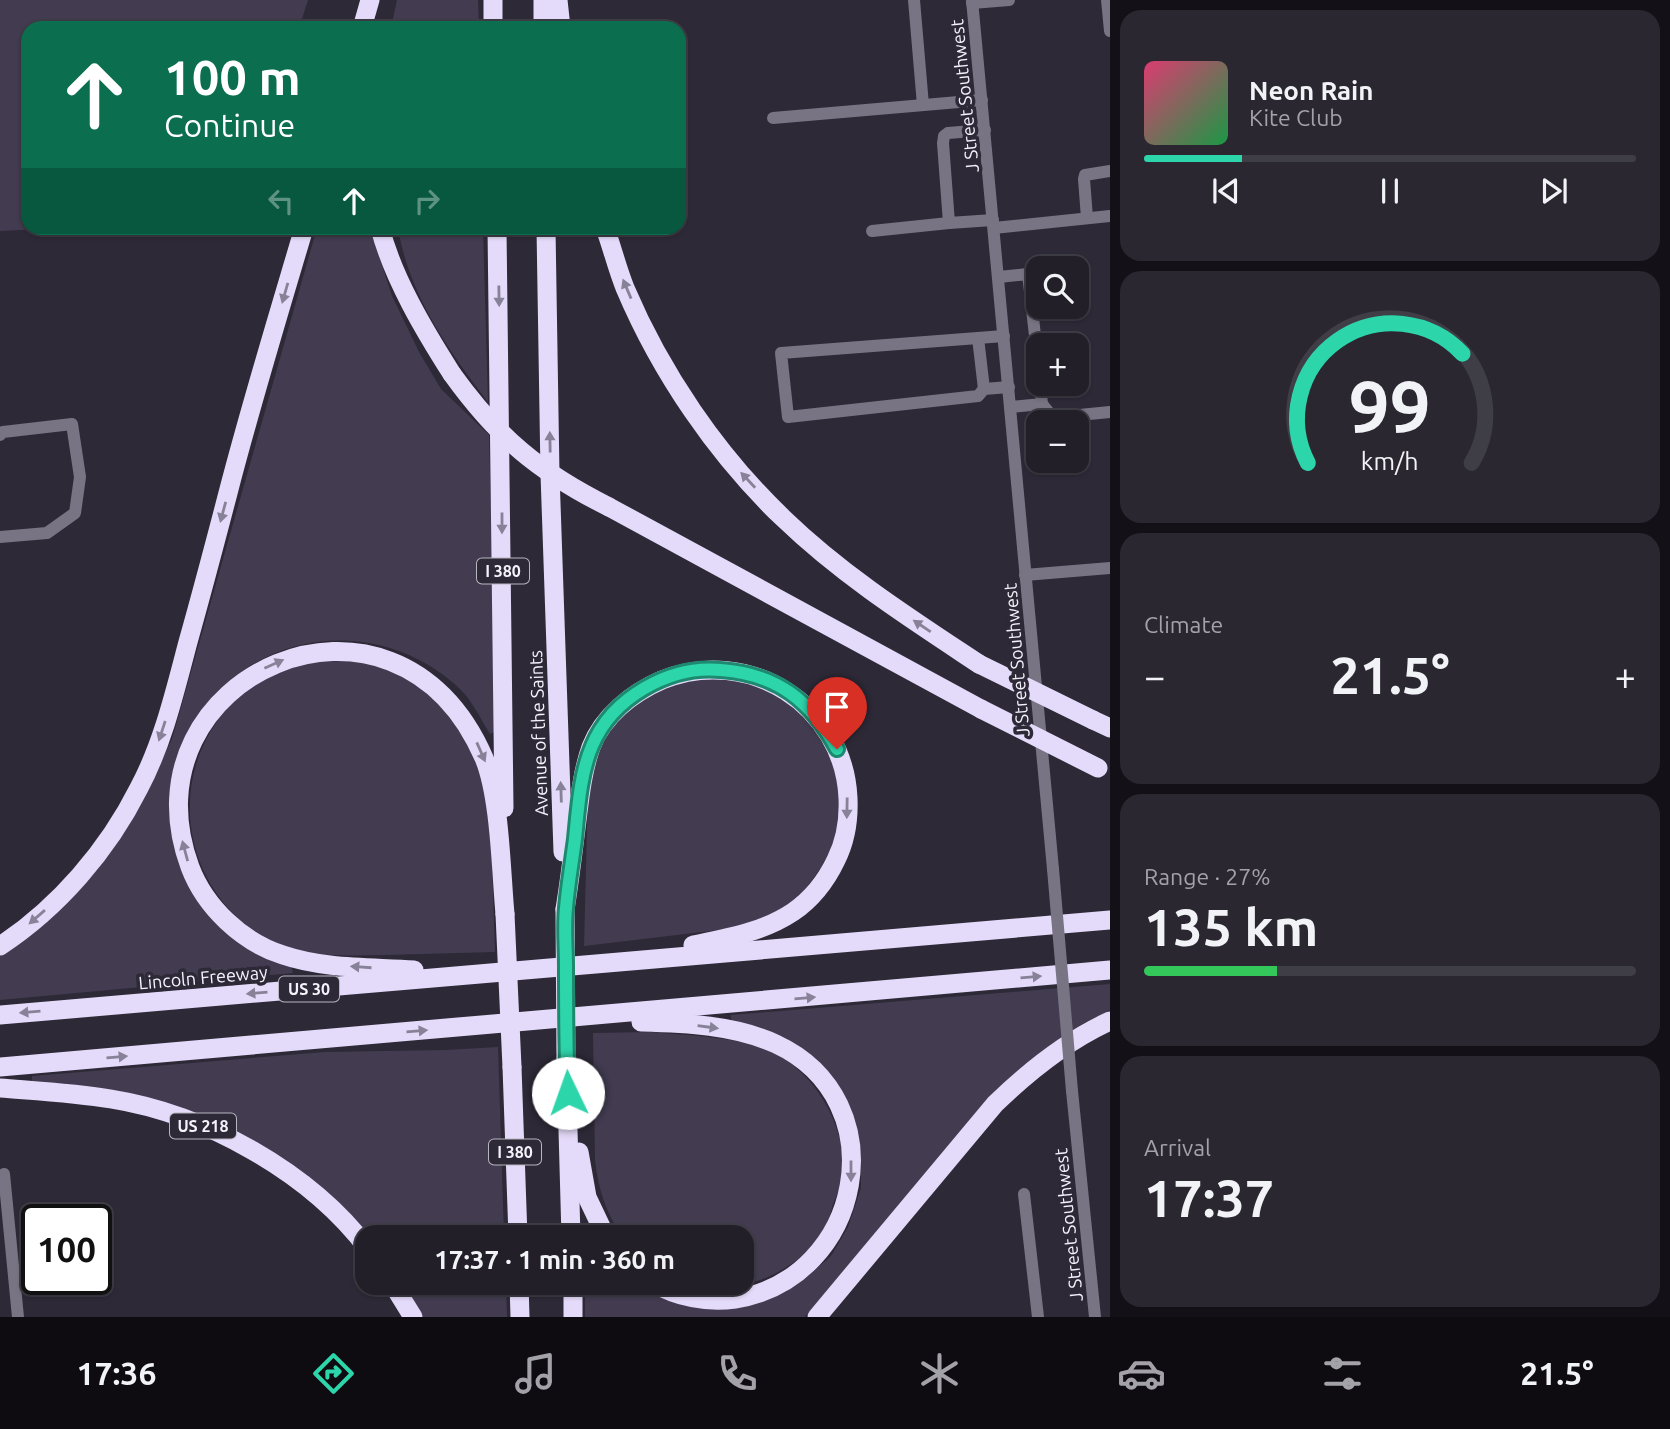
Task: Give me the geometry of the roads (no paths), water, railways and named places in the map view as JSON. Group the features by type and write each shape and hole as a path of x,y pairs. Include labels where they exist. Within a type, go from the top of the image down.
{"highway":[{"path":"364,21 370,0"},
{"path":"378,21 383,0"},
{"path":"493,0 493,21"},
{"path":"543,0 543,21"},
{"path":"558,0 560,21"},
{"path":"0,946 55,902 116,829 140,787 160,738 179,678 243,434 302,235"},
{"path":"382,235 385,248 427,335 452,374 478,410 532,461 572,489 981,709 1104,772"},
{"name":"Avenue of the Saints","path":"497,235 502,433 505,914 518,1225"},
{"name":"Avenue of the Saints","path":"546,235 550,474 565,909 571,1225"},
{"path":"607,235 625,287 648,334 706,429 782,518 837,565 893,607 979,664 1101,724"},
{"path":"478,975 319,964 281,955 232,926 211,905 195,882 182,842 178,797 183,766 195,738 211,713 231,692 256,673 281,661 311,652 341,651 372,655 401,666 429,682 452,704 469,725 485,761 494,799 505,914"},
{"path":"565,909 581,787 591,747 601,728 615,711 634,695 672,676 697,670 739,671 761,677 781,687 814,713 826,729 844,768 848,811 841,849 820,887 808,901 771,925 746,934 618,962"},
{"name":"US 30","path":"618,962 1110,920"},
{"name":"Lincoln Freeway","path":"0,1015 618,962"},
{"path":"0,1067 1110,970"},
{"path":"542,1021 707,1026 777,1045 819,1076 837,1101 847,1125 851,1152 851,1183 845,1208 834,1232 800,1272 777,1286 754,1295"},
{"path":"817,1317 995,1104 1019,1080 1060,1049 1110,1021"},
{"name":"US 218","path":"0,1088 112,1099 197,1123 267,1159 303,1185 355,1235"},
{"path":"568,1093 587,1197 600,1225"},
{"path":"399,1295 413,1317"},
{"path":"519,1295 520,1317"},
{"path":"573,1295 573,1317"},
{"path":"683,1295 694,1299 723,1301 754,1295"}],"street":[{"path":"914,0 923,105"},
{"path":"972,2 1009,0"},
{"path":"1107,0 1110,32"},
{"name":"J Street Southwest","path":"972,2 1095,1317"},
{"path":"773,118 982,100"},
{"path":"949,223 944,136 948,133 985,130"},
{"path":"1087,218 1084,179 1086,174 1110,171"},
{"path":"872,231 949,223 994,224 1110,216"},
{"path":"999,277 1028,274 1035,333"},
{"path":"1004,336 781,353 788,417 978,396 984,389 1009,387"},
{"path":"978,338 984,389"},
{"path":"1041,396 1042,404 1051,415 1059,417 1110,412"},
{"path":"1010,407 1042,404"},
{"path":"0,435 3,432 72,424 80,477 75,513 47,533 0,537"},
{"path":"1025,575 1110,568"},
{"path":"4,1174 18,1317"},
{"path":"1024,1194 1038,1317"}]}
